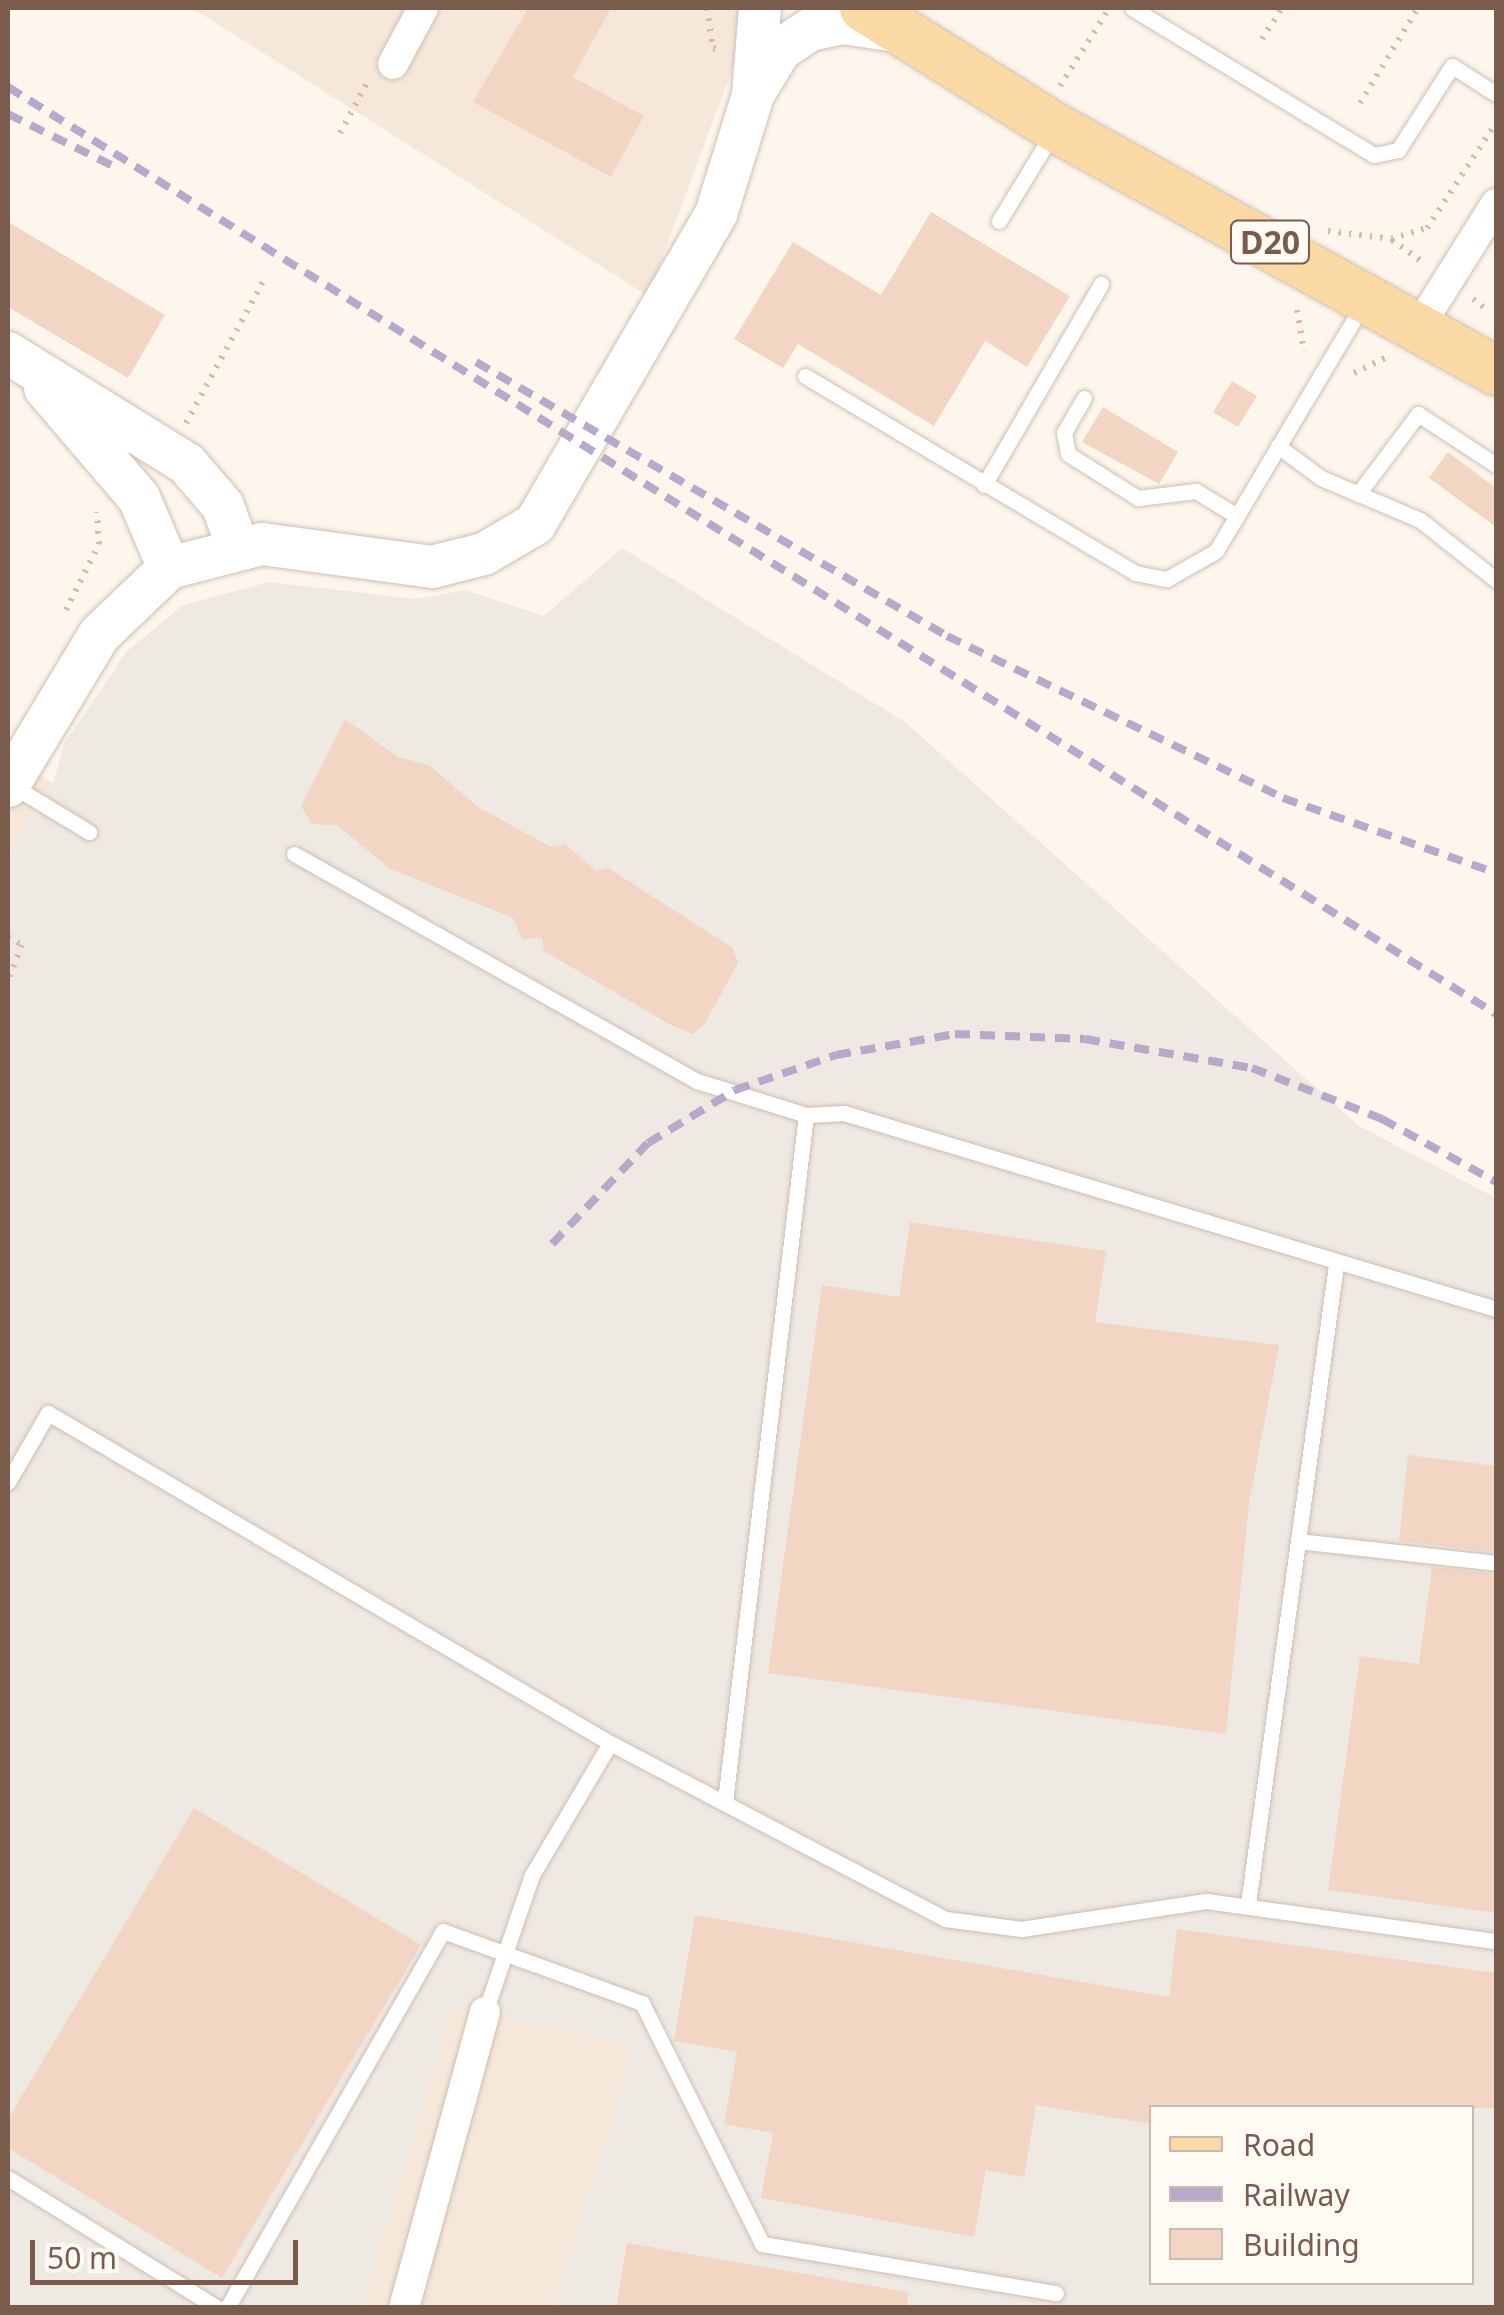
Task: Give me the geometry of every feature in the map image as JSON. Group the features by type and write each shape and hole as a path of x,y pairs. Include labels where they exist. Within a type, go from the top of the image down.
{"main road":[{"path":"753,95 760,8"},
{"path":"8,785 98,635 170,568 238,546 432,567 484,554 535,524 690,269 753,95 780,50 810,30 883,20"},
{"name":"D20","path":"883,20 1058,107 1496,371"},
{"path":"10,354 187,464 223,506 238,546"},
{"path":"10,354 131,488 170,568"}],"street":[{"path":"393,64 423,8"},
{"path":"1420,325 1496,204"},
{"path":"404,2308 485,2012"}],"lane":[{"path":"1132,8 1374,155 1398,150 1452,66 1496,94"},
{"path":"999,221 1058,107"},
{"path":"984,485 1101,284"},
{"path":"805,376 1135,573 1167,579 1216,551 1369,296"},
{"path":"1084,398 1064,432 1068,454 1138,498 1196,490 1237,516"},
{"path":"1358,494 1418,414 1496,464"},
{"path":"1278,446 1358,494 1420,520 1496,580"},
{"path":"8,785 90,832"},
{"path":"294,854 697,1080 806,1115 844,1113 1336,1265 1496,1309"},
{"path":"724,1802 806,1115"},
{"path":"1248,1904 1336,1265"},
{"path":"8,1482 48,1412 610,1743 973,1926 1248,1904 1496,1941"},
{"path":"1298,1542 1496,1563"},
{"path":"485,2012 532,1875 610,1743"},
{"path":"227,2308 442,1930 642,2003 762,2244 1056,2293"},
{"path":"8,2178 218,2308"}],"path":[{"path":"707,8 720,50"},
{"path":"1262,40 1282,8"},
{"path":"1360,102 1418,8"},
{"path":"1058,107 1108,10"},
{"path":"340,133 373,72 393,64"},
{"path":"1323,231 1391,239 1428,228 1496,123"},
{"path":"1391,239 1405,249"},
{"path":"177,440 264,280"},
{"path":"1472,298 1490,306"},
{"path":"59,624 99,544 91,501"},
{"path":"8,937 22,946 8,978"}],"shaded area":[{"path":"192,8 755,8 648,296"},
{"path":"622,548 905,722 1359,1126 1496,1198 1496,2307 554,2307 635,2047 453,2005 362,2307 8,2307 8,854 53,784 64,744 126,652 183,605 269,582 415,599 466,590 544,616"},
{"path":"8,760 53,783 8,854"},
{"path":"453,2005 635,2046 554,2307 362,2308"}],"building":[{"path":"528,8 611,8 573,77 644,116 611,177 473,102"},
{"path":"931,212 1070,296 1027,367 985,341 934,426 798,344 783,368 734,339 793,242 881,295"},
{"path":"8,222 165,315 128,378 8,307"},
{"path":"1232,381 1257,396 1238,427 1213,412"},
{"path":"1103,407 1178,452 1159,484 1082,442"},
{"path":"1448,452 1496,488 1496,527 1429,478"},
{"path":"345,719 398,757 429,765 478,807 551,847 565,844 596,871 608,868 733,948 738,963 704,1025 692,1034 669,1024 544,951 542,938 522,939 513,918 389,868 337,825 312,824 301,806"},
{"path":"910,1222 1106,1251 1095,1322 1279,1345 1249,1504 1226,1734 768,1673 822,1285 899,1297"},
{"path":"1408,1455 1496,1466 1496,1552 1399,1541"},
{"path":"1432,1567 1496,1574 1496,1913 1328,1890 1360,1656 1419,1664"},
{"path":"194,1808 421,1945 222,2278 8,2148 8,2119"},
{"path":"695,1915 1169,1997 1177,1929 1496,1973 1496,2108 1149,2105 1149,2124 1036,2105 1024,2177 986,2170 974,2237 761,2198 773,2133 724,2124 737,2052 674,2041"},
{"path":"627,2243 908,2292 907,2308 616,2308"}],"railway":[{"path":"8,87 1496,1014"},
{"path":"8,114 113,166"},
{"path":"476,362 947,636 1283,798 1496,873"},
{"path":"552,1244 648,1143 735,1090 836,1055 955,1034 1085,1039 1252,1068 1382,1119 1496,1182"}]}
